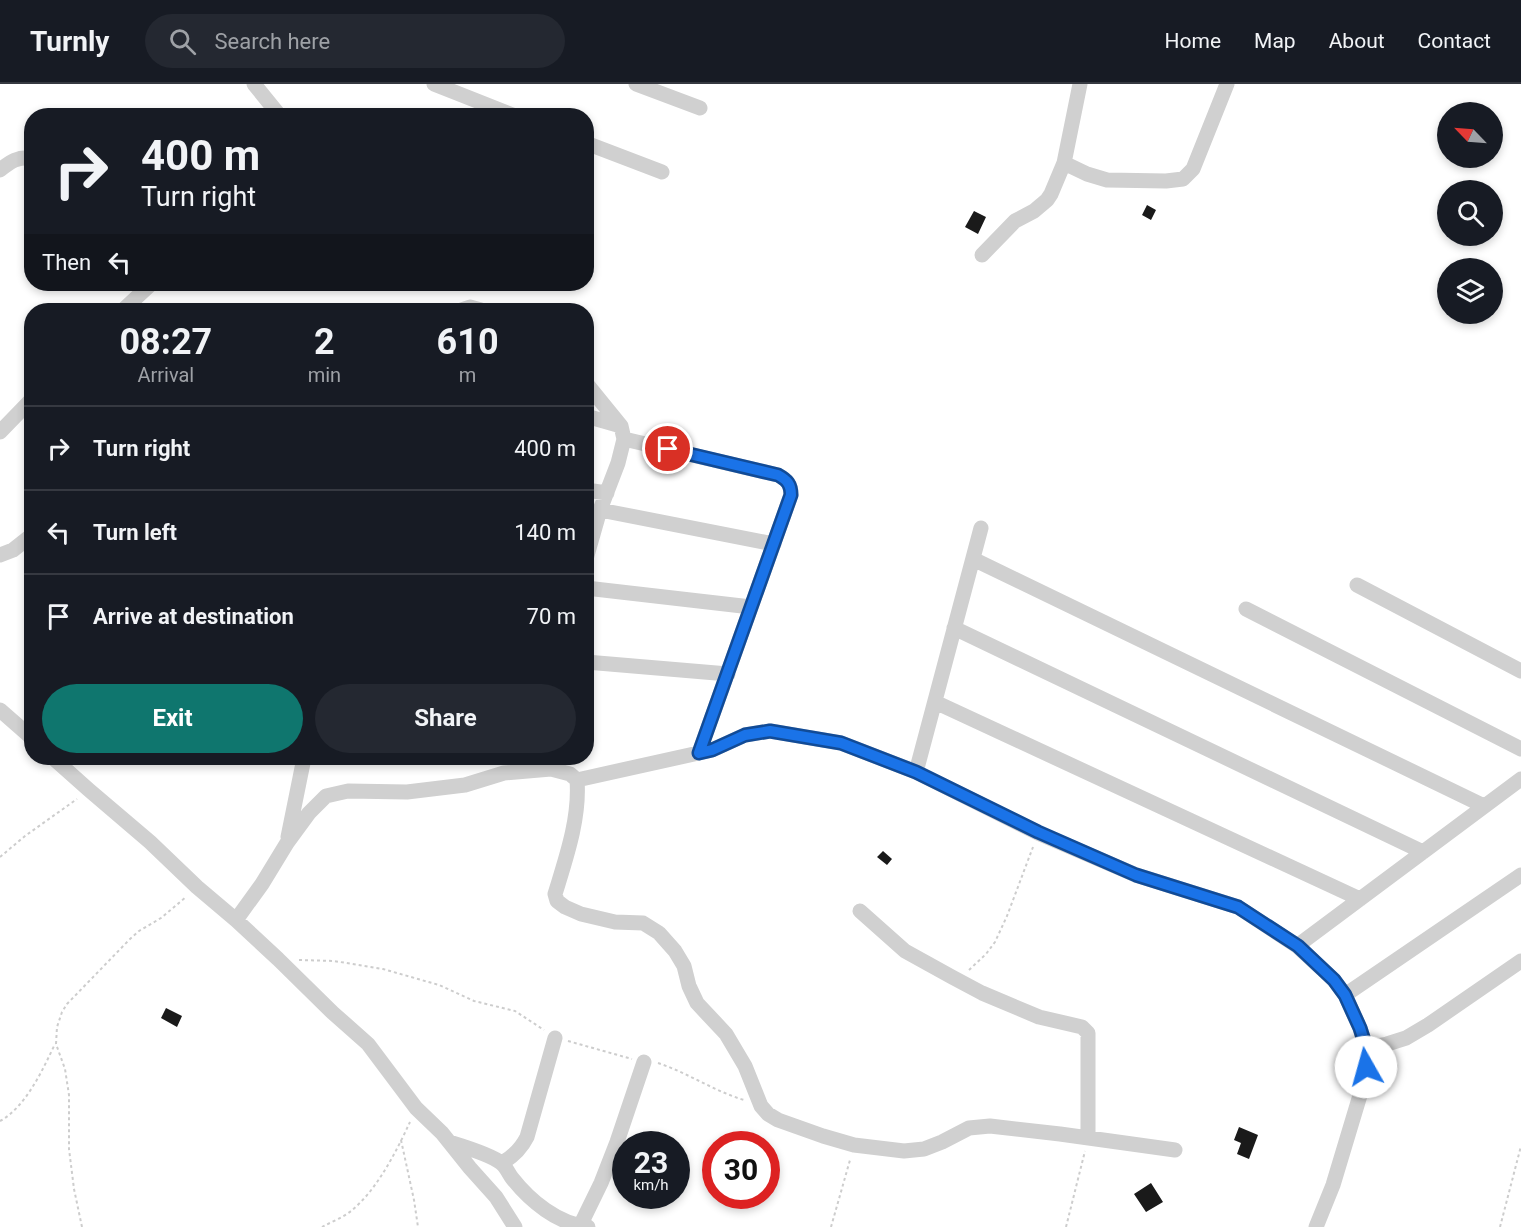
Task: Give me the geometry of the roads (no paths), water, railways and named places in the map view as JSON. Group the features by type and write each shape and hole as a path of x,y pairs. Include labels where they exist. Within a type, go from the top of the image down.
{"street":[{"path":"254,84 274,108"},
{"path":"434,84 495,108"},
{"path":"636,84 700,108"},
{"path":"982,255 1015,221 1034,211 1052,194 1064,163 1080,84"},
{"path":"1064,163 1107,180 1183,179 1193,169 1227,84"},
{"path":"594,146 662,172"},
{"path":"0,170 14,160 24,157"},
{"path":"131,303 143,291"},
{"path":"594,394 623,433 618,463 594,531"},
{"path":"0,432 24,407"},
{"path":"594,420 623,433 778,475 791,486 791,495 699,753"},
{"path":"594,491 607,493"},
{"path":"600,510 774,544"},
{"path":"916,772 981,528"},
{"path":"0,555 13,550 24,541"},
{"path":"973,560 1484,807"},
{"path":"1357,585 1521,671"},
{"path":"594,589 751,607"},
{"path":"1246,609 1521,749"},
{"path":"954,628 1423,852"},
{"path":"594,663 728,674"},
{"path":"935,702 1360,899"},
{"path":"0,710 24,731"},
{"path":"577,780 712,750 745,735 770,731 841,743 916,772 1038,832 1136,875 1238,907 1298,946 1334,980 1345,995 1366,1047 1366,1067 1361,1092 1333,1185 1316,1227"},
{"path":"61,765 236,920 368,1044 416,1108 449,1142 496,1197 515,1227"},
{"path":"286,843 303,765"},
{"path":"236,920 262,884 286,843 309,813 326,796 348,791 407,792 465,785 504,773 547,765"},
{"path":"554,765 577,780 578,792 567,854 555,894 557,901 581,914 615,922 643,923 659,933 675,951 684,966 689,986 697,1003 726,1034 753,1083 761,1106 768,1114 778,1120 854,1145 903,1151 924,1149 969,1128 990,1126 1176,1150"},
{"path":"1298,946 1521,779"},
{"path":"1345,995 1521,875"},
{"path":"860,911 905,951 982,993 1039,1017 1082,1027 1088,1033 1088,1137"},
{"path":"1366,1047 1388,1044 1406,1038 1521,961"},
{"path":"502,1163 521,1149 527,1137 555,1038"},
{"path":"449,1142 502,1163 525,1192 552,1215 584,1226 613,1152 644,1062"}]}
